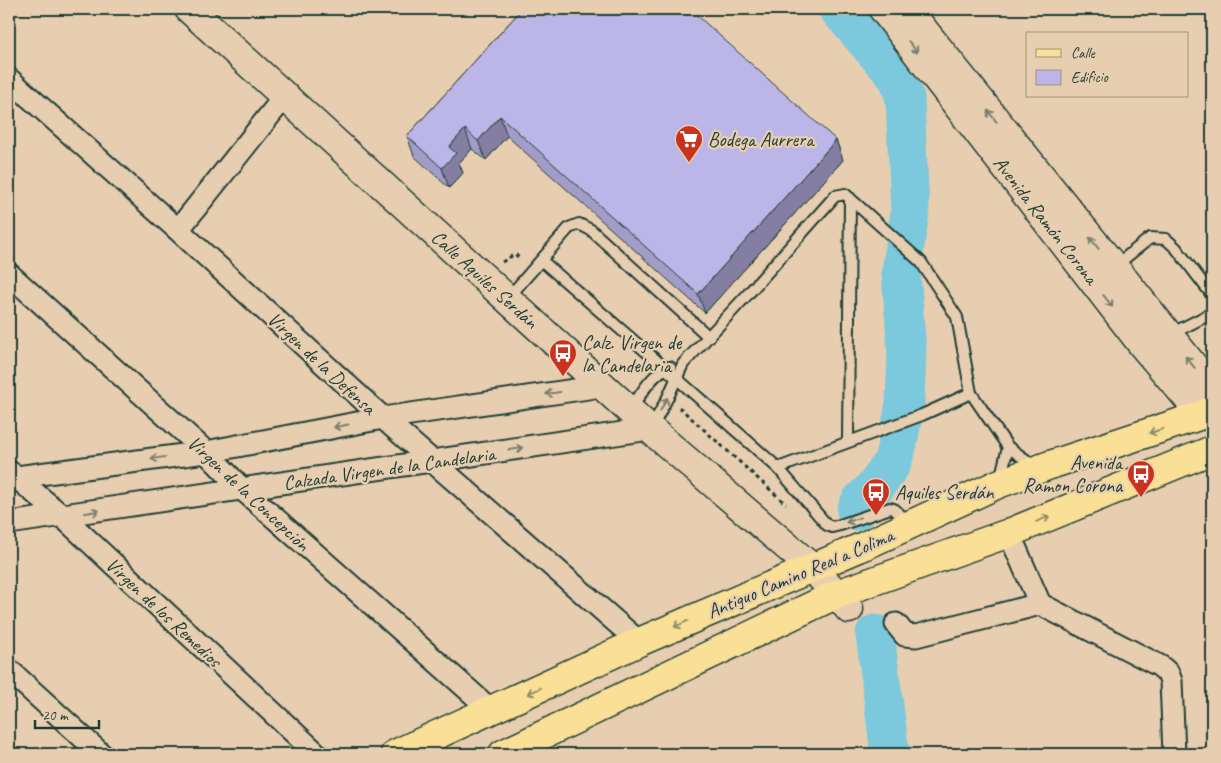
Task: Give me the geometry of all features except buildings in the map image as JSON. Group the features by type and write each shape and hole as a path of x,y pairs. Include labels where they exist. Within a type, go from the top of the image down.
{"main road":[{"name":"Antiguo Camino Real a Colima","path":"395,754 639,642 910,525 998,484 1039,469 1209,418"},
{"path":"503,754 604,705 720,662 843,602 915,585 965,550 1212,450"}],"street":[{"name":"Calle Aquiles Serdán","path":"188,9 650,429 811,567 843,602"},
{"name":"Avenida Ramón Corona","path":"883,9 1144,347 1209,418"},
{"name":"Avenida Ramón Corona","path":"906,9 1212,389"},
{"name":"Virgen de la Defensa","path":"9,79 178,230 383,418 639,642"},
{"path":"178,230 285,96"},
{"name":"Virgen de la Concepción","path":"9,274 206,452 242,489 491,710"},
{"path":"11,476 206,452 383,418 602,386"},
{"name":"Calzada Virgen de la Candelaria","path":"9,523 650,429"},
{"name":"Virgen de los Remedios","path":"11,476 62,516 317,754"},
{"path":"1010,533 1040,604 1160,666 1168,673 1171,681 1174,754"},
{"path":"896,624 905,635 916,636 1040,604"},
{"path":"9,670 101,754"}],"lane":[{"path":"650,429 683,364 836,196 845,194 921,262 957,317 971,393 1008,447 1039,469"},
{"path":"848,441 850,198"},
{"path":"507,299 569,228 579,224 591,230 709,337"},
{"path":"1114,267 1150,238 1166,239 1176,248 1212,295"},
{"path":"541,260 778,468 829,527 890,508 910,525"},
{"path":"1168,335 1212,312"},
{"path":"630,411 644,389 665,368 683,364"},
{"path":"778,468 922,415 971,393"},
{"path":"998,484 1008,447"}],"waterway":[{"path":"838,9 898,78 905,98 910,212 901,272 907,353 905,403 898,443 892,463 876,486 860,502 856,511"},
{"path":"875,634 890,754"}],"place":[{"name":"Bodega Aurrera","path":"689,163"},
{"name":"Calz. Virgen de la Candelaria","path":"563,377"},
{"name":"Avenida Ramon Corona","path":"1141,498"},
{"name":"Aquiles Serdán","path":"876,516"}]}
